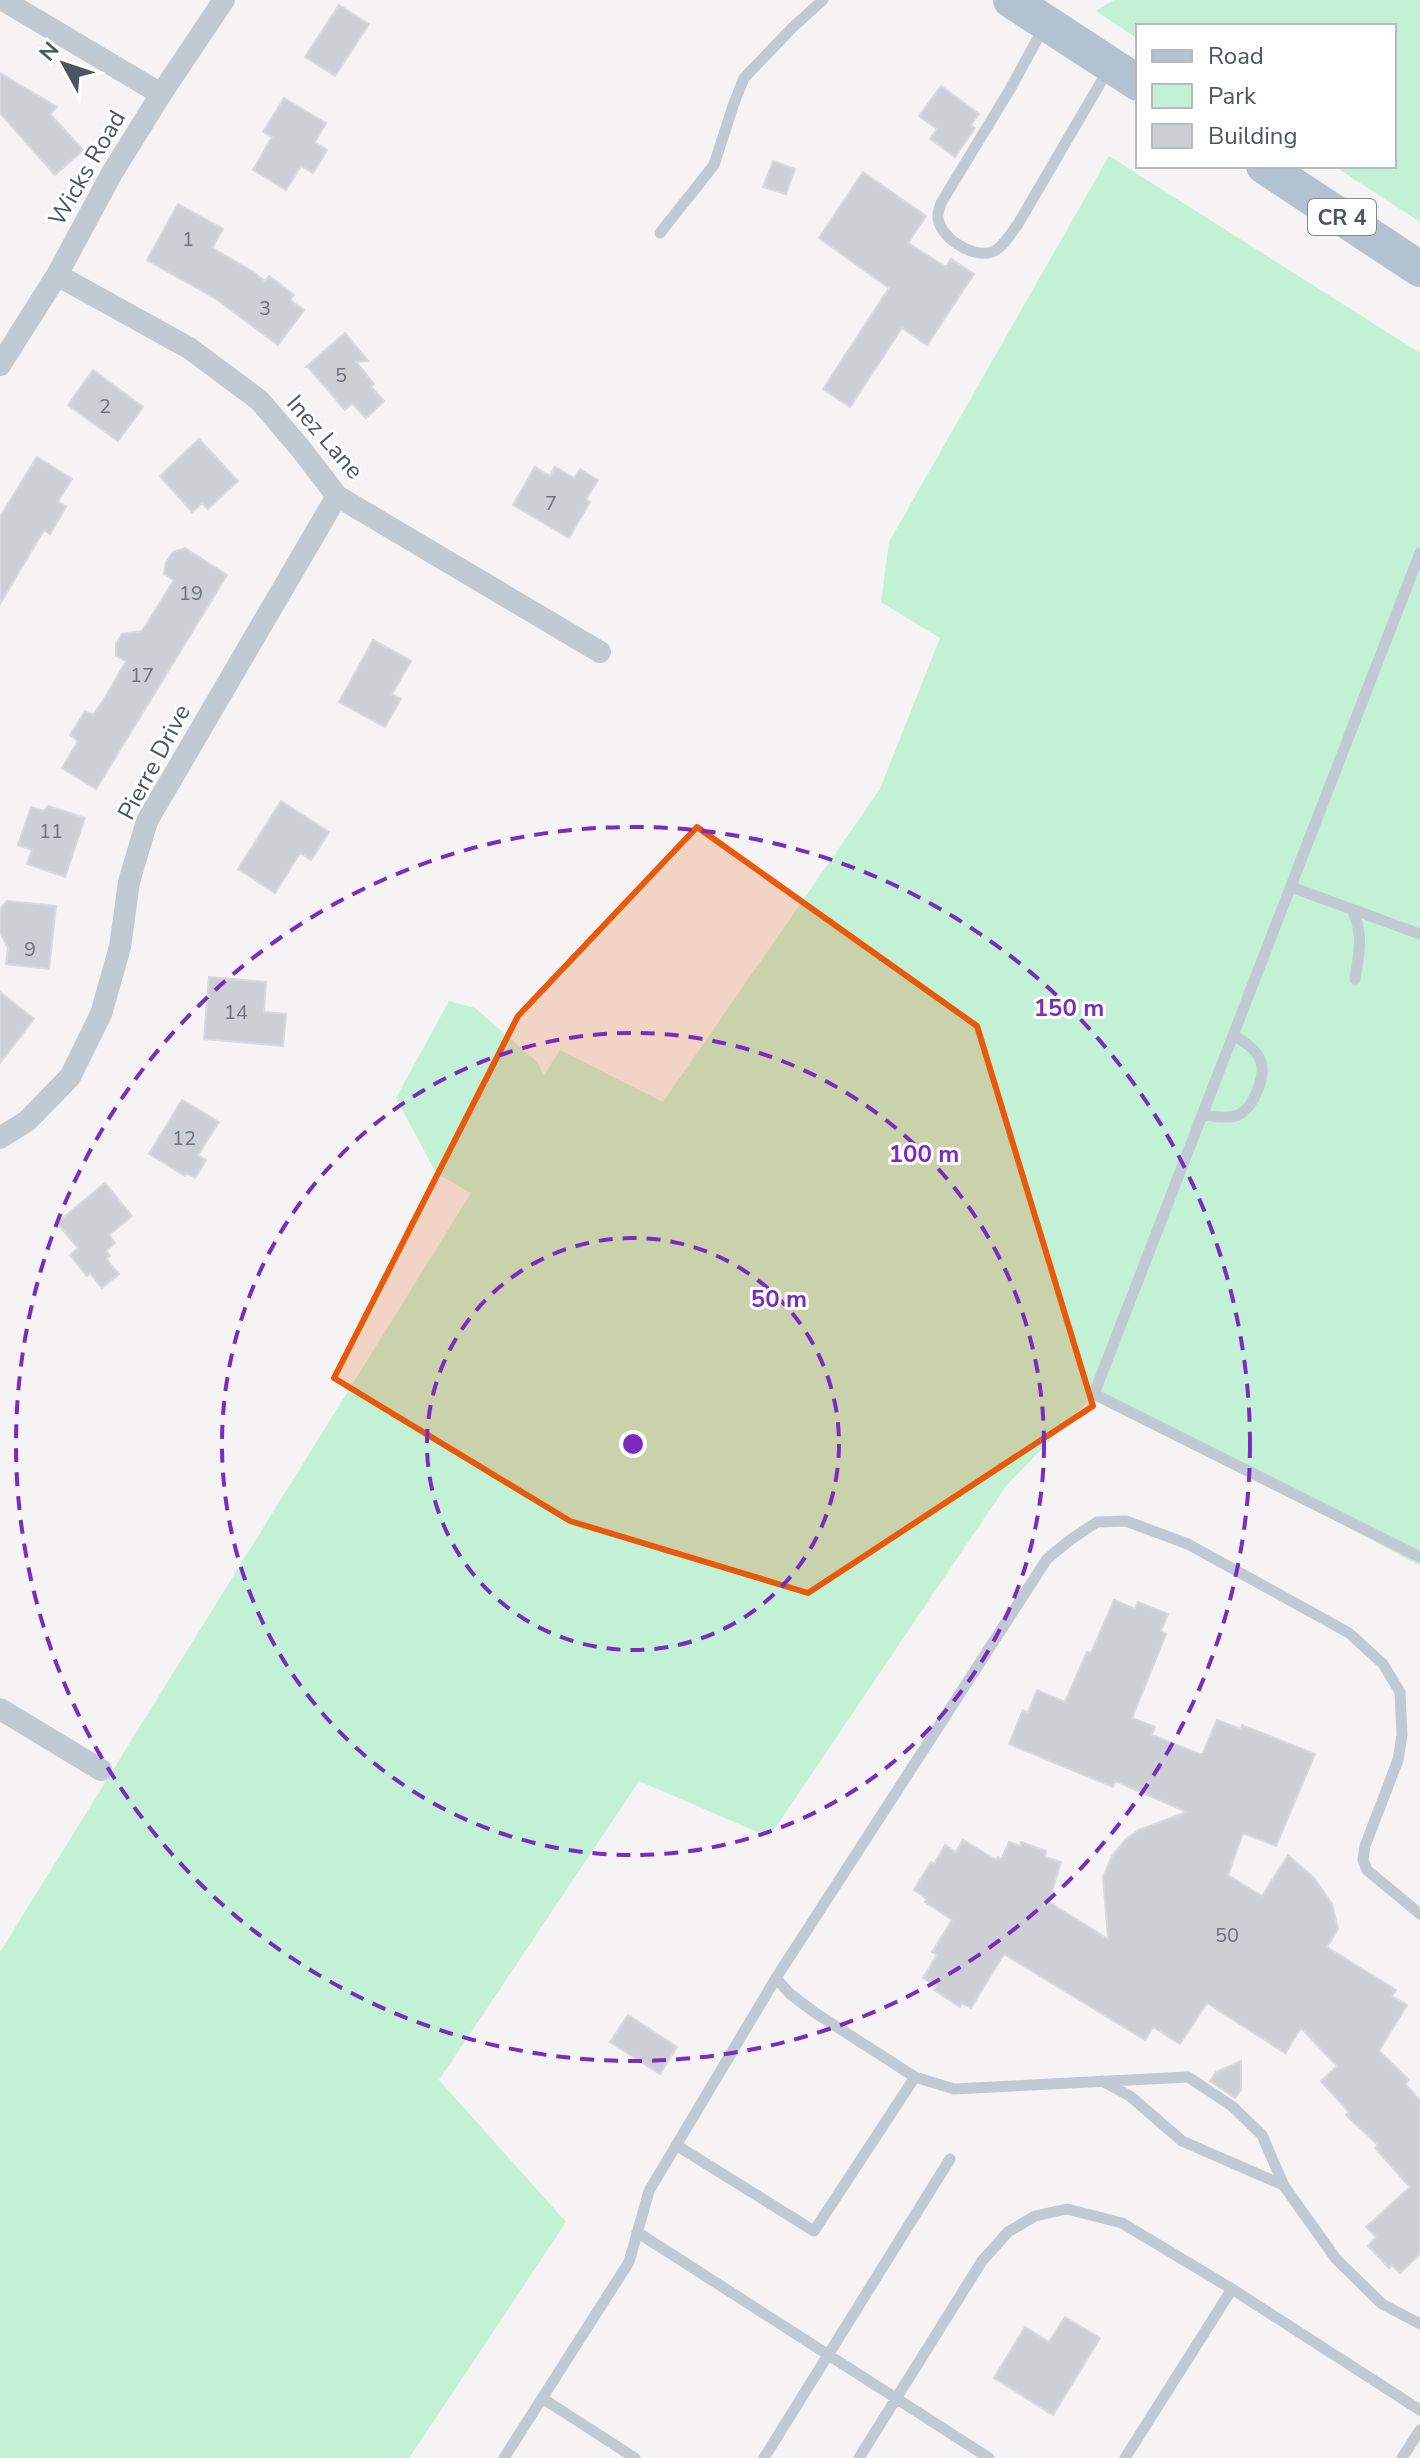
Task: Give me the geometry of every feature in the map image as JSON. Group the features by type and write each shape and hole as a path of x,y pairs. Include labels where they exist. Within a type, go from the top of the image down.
{"main road":[{"path":"1011,0 1124,74"},
{"name":"CR 4","path":"1267,168 1420,269"}],"street":[{"path":"3,0 161,94"},
{"name":"Wicks Road","path":"1,362 57,275 112,173 224,0"},
{"name":"Inez Lane","path":"57,275 189,348 259,400 337,496 600,652"},
{"name":"Pierre Drive","path":"0,1138 27,1121 70,1077 101,1014 120,947 129,882 147,821 337,496"},
{"path":"0,1709 101,1770"}],"lane":[{"path":"660,233 714,165 744,78 823,0"},
{"path":"1046,23 941,203 937,217 943,231 954,241 980,253 991,253 1000,247 1124,74"},
{"path":"1420,553 1094,1394 1420,1557"},
{"path":"1291,887 1420,934"},
{"path":"1352,910 1359,923 1361,940 1355,979"},
{"path":"1202,1115 1232,1117 1243,1113 1252,1102 1262,1072 1260,1060 1254,1050 1233,1035"},
{"path":"504,2458 629,2262 649,2191 776,1978 1047,1559 1097,1522 1126,1521 1188,1544 1349,1633 1383,1664 1400,1692 1402,1735 1398,1760 1365,1846 1363,1860 1367,1870 1420,1914"},
{"path":"776,1978 790,1994 814,2012 915,2077 954,2089 1188,2077 1232,2106 1262,2135 1284,2186 1336,2259 1382,2304 1420,2324"},
{"path":"676,2145 814,2231 915,2077"},
{"path":"1102,2081 1130,2096 1182,2141 1284,2186"},
{"path":"764,2458 950,2159"},
{"path":"859,2458 982,2261 1008,2232 1035,2216 1067,2209 1122,2223 1232,2289 1420,2410"},
{"path":"637,2232 989,2458"},
{"path":"1125,2458 1232,2289"},
{"path":"542,2398 635,2458"},
{"path":"1402,2458 1420,2430"}],"highlighted area":[{"path":"697,827 977,1026 1093,1406 808,1593 570,1521 334,1378 518,1016"}],"green space":[{"path":"1114,0 1420,0 1420,222 1337,168 1396,168 1396,24 1136,24 1136,38 1096,11"},
{"path":"1109,156 1420,353 1420,1566 1228,1463 1092,1397 1006,1486 769,1837 639,1781 439,2080 566,2222 409,2458 0,2458 0,1952 471,1193 436,1173 396,1098 449,1001 475,1008 537,1062 544,1075 560,1050 663,1102 880,789 940,638 881,602 889,542"}],"building":[{"path":"339,5 369,24 335,76 305,57"},
{"path":"0,73 57,107 50,114 83,150 55,175 0,113"},
{"path":"941,86 979,114 971,125 975,128 955,157 930,139 937,129 919,116"},
{"path":"284,98 326,123 315,142 327,150 313,173 301,166 286,190 253,170 272,137 263,132"},
{"path":"773,161 795,169 786,194 763,187"},
{"path":"863,172 926,216 908,243 946,267 951,259 974,274 927,345 902,328 850,407 823,389 889,288 819,238"},
{"path":"178,204 223,229 212,248 265,281 269,276 294,295 290,300 304,310 278,345 216,299 147,260"},
{"path":"345,333 368,361 356,362 384,401 366,418 352,403 345,410 306,367"},
{"path":"93,370 143,407 118,441 68,405"},
{"path":"199,439 238,481 208,509 202,503 192,512 160,476"},
{"path":"37,457 72,479 58,501 66,507 50,534 44,530 0,604 0,517"},
{"path":"535,467 550,476 555,467 574,478 580,469 598,480 586,499 590,502 569,538 513,505"},
{"path":"185,548 227,575 96,789 62,768 78,741 70,735 85,711 93,715 106,696 126,661 116,656 116,644 122,634 142,631 174,580 164,574 166,562 173,552"},
{"path":"373,640 411,661 392,694 401,699 385,727 339,702"},
{"path":"281,801 329,832 311,860 300,853 275,893 238,869"},
{"path":"48,806 85,818 65,877 27,864 32,850 18,845 31,807 44,811"},
{"path":"7,901 56,906 49,969 6,964 8,948 0,932 0,909"},
{"path":"209,977 266,982 264,1012 286,1014 283,1046 204,1039"},
{"path":"0,992 34,1019 0,1063"},
{"path":"182,1100 219,1122 198,1155 206,1160 195,1178 187,1173 185,1176 149,1154"},
{"path":"105,1183 132,1216 109,1235 115,1243 106,1251 110,1256 106,1259 119,1274 102,1288 90,1273 87,1276 70,1255 78,1248 57,1223"},
{"path":"1114,1600 1135,1609 1138,1602 1168,1614 1161,1631 1166,1634 1132,1718 1155,1727 1152,1735 1202,1755 1217,1720 1241,1729 1242,1725 1315,1754 1276,1846 1243,1833 1228,1875 1262,1896 1288,1855 1314,1878 1332,1904 1338,1929 1327,1947 1396,1990 1392,1996 1407,2005 1379,2051 1409,2080 1405,2084 1420,2100 1420,2254 1400,2273 1392,2265 1389,2268 1368,2246 1376,2237 1366,2227 1410,2187 1375,2148 1378,2145 1346,2115 1349,2112 1321,2081 1337,2066 1301,2028 1285,2053 1207,2003 1180,2044 1153,2027 1145,2040 1004,1954 971,2008 962,2003 960,2007 934,1990 936,1986 923,1978 937,1955 932,1952 952,1920 925,1902 927,1899 914,1890 945,1845 956,1852 963,1840 996,1860 998,1857 1001,1860 1009,1842 1020,1846 1021,1842 1046,1851 1045,1857 1061,1862 1049,1902 1108,1939 1103,1877 1112,1856 1126,1839 1139,1830 1187,1812 1115,1781 1113,1787 1009,1744 1023,1710 1028,1713 1037,1690 1065,1702"},
{"path":"628,2015 677,2047 660,2074 610,2042"},
{"path":"1241,2061 1241,2090 1235,2098 1210,2081 1216,2072"},
{"path":"1065,2317 1100,2338 1053,2415 994,2378 1025,2327 1049,2342"}]}
